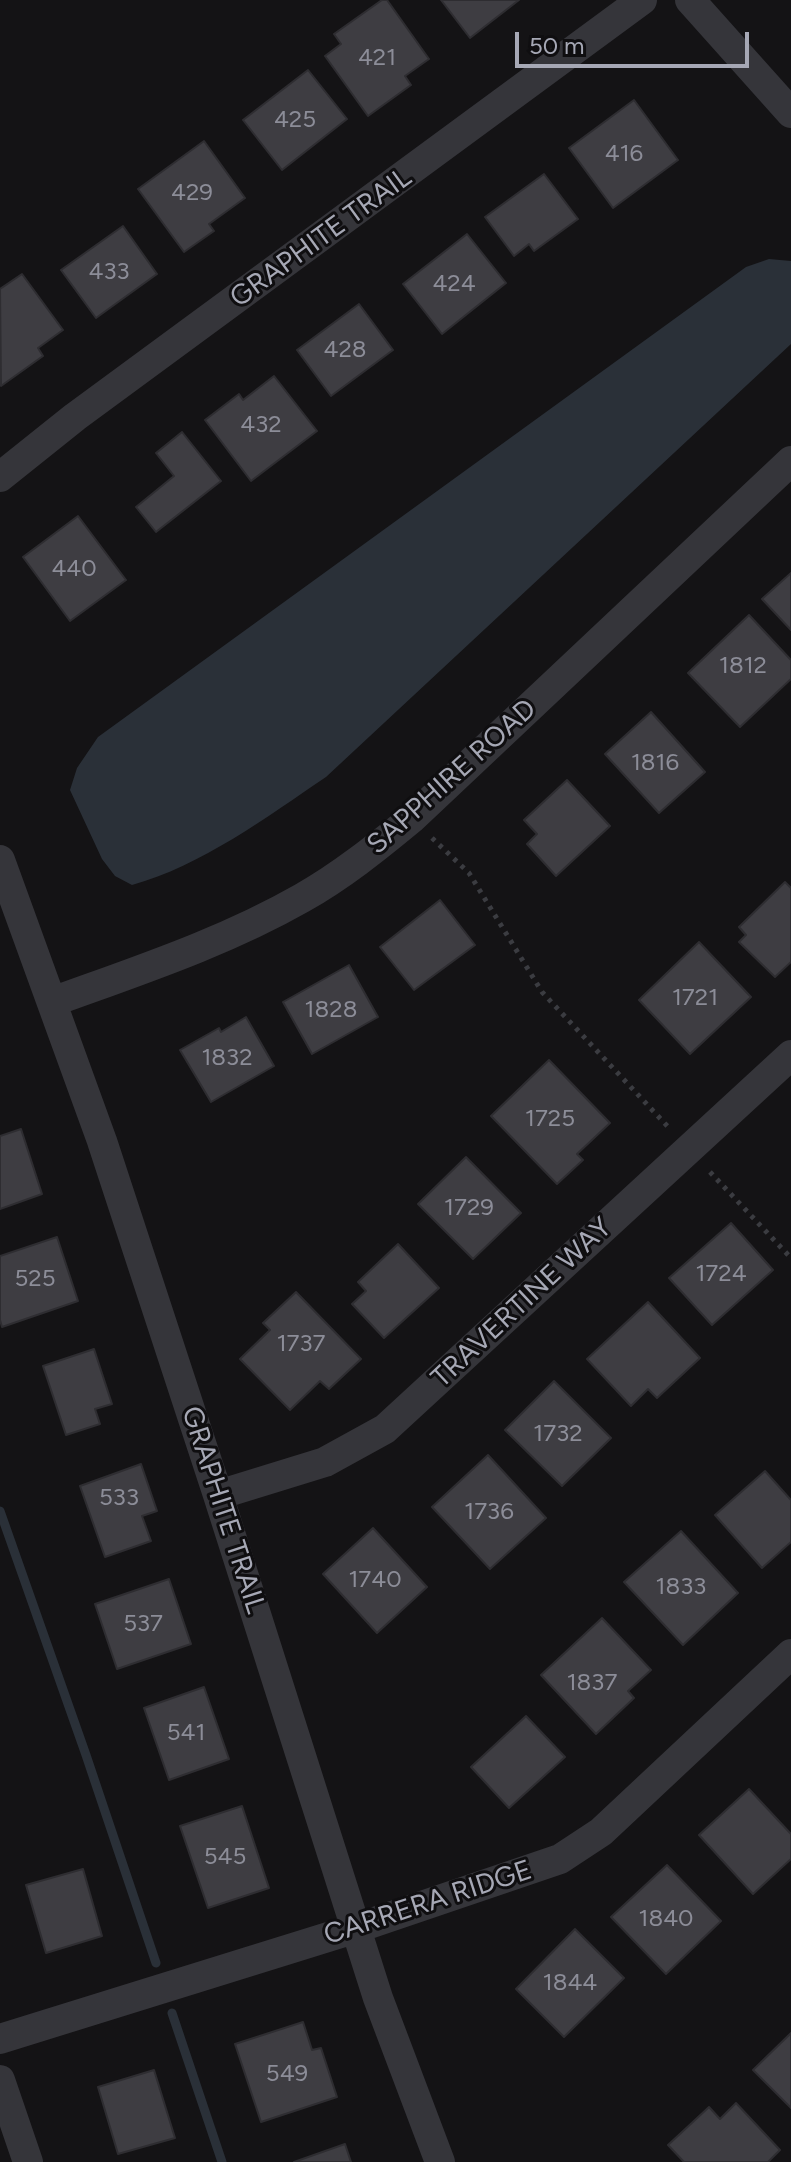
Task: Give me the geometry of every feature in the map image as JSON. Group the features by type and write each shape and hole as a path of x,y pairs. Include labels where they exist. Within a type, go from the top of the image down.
{"street":[{"name":"GRAPHITE TRAIL","path":"0,477 75,417 642,0"},
{"path":"690,0 791,113"},
{"name":"SAPPHIRE ROAD","path":"52,1002 240,930 303,898 363,859 411,819 791,461"},
{"name":"GRAPHITE TRAIL","path":"0,860 107,1156 378,1998 440,2162"},
{"name":"TRAVERTINE WAY","path":"218,1495 325,1462 385,1429 791,1055"},
{"name":"CARRERA RIDGE","path":"0,2039 357,1928 560,1859 601,1832 791,1654"},
{"path":"0,2080 28,2162"}],"path":[{"path":"411,819 469,873 542,992 791,1258"}],"shaded area":[{"path":"769,259 791,261 791,344 326,777 233,839 183,866 132,885 115,876 102,859 70,790 77,768 98,737 746,267"}],"building":[{"path":"382,0 387,0 429,59 405,76 411,85 368,116 325,56 341,44 334,34"},
{"path":"441,0 519,0 470,38"},
{"path":"308,70 347,119 282,170 243,120"},
{"path":"634,100 678,160 613,208 569,148"},
{"path":"204,141 245,198 209,224 214,231 184,252 138,189"},
{"path":"544,174 578,219 534,251 529,244 514,256 485,217"},
{"path":"123,226 157,274 96,318 61,270"},
{"path":"467,234 506,283 442,334 403,284"},
{"path":"22,274 63,330 38,348 43,356 1,386 0,289"},
{"path":"359,304 393,350 331,396 297,350"},
{"path":"274,376 317,431 251,481 205,420 239,394 243,400"},
{"path":"182,432 221,481 156,532 136,507 174,476 156,453"},
{"path":"78,516 126,580 70,621 23,557"},
{"path":"791,573 791,630 762,599"},
{"path":"749,615 791,660 791,679 740,727 688,673"},
{"path":"651,712 705,772 659,813 605,754"},
{"path":"567,780 610,826 556,876 527,844 537,834 524,820"},
{"path":"785,882 791,888 791,962 775,977 739,942 746,935 739,927"},
{"path":"440,900 475,945 414,990 380,947"},
{"path":"699,942 751,997 690,1054 639,1000"},
{"path":"349,965 378,1017 312,1054 283,1002"},
{"path":"246,1017 274,1066 211,1102 180,1050"},
{"path":"549,1060 610,1123 577,1154 583,1160 557,1184 491,1116"},
{"path":"21,1129 42,1194 0,1209 0,1136"},
{"path":"466,1157 521,1213 473,1259 418,1204"},
{"path":"731,1223 773,1270 712,1325 669,1278"},
{"path":"57,1237 78,1301 2,1327 0,1256"},
{"path":"398,1244 439,1288 384,1338 352,1304 366,1291 358,1282"},
{"path":"296,1292 361,1359 329,1389 320,1381 290,1410 240,1359 270,1330 263,1323"},
{"path":"648,1302 700,1358 657,1398 648,1389 631,1406 587,1359"},
{"path":"94,1349 112,1404 95,1409 100,1424 66,1435 43,1366"},
{"path":"554,1381 611,1438 562,1486 505,1430"},
{"path":"488,1455 546,1518 490,1569 432,1507"},
{"path":"141,1464 157,1511 142,1516 151,1541 105,1557 80,1486"},
{"path":"765,1471 791,1500 791,1542 762,1568 715,1515"},
{"path":"373,1528 427,1587 377,1633 323,1574"},
{"path":"681,1531 738,1593 683,1645 624,1582"},
{"path":"169,1579 191,1644 117,1669 95,1604"},
{"path":"602,1618 651,1670 628,1691 634,1698 596,1734 541,1675"},
{"path":"204,1687 229,1759 169,1780 144,1708"},
{"path":"526,1716 565,1757 509,1808 471,1767"},
{"path":"749,1789 791,1834 791,1859 753,1894 699,1835"},
{"path":"242,1806 269,1888 208,1908 180,1826"},
{"path":"667,1865 721,1921 666,1974 611,1917"},
{"path":"83,1869 102,1936 46,1953 26,1885"},
{"path":"575,1929 624,1978 564,2037 516,1989"},
{"path":"303,2022 312,2050 321,2048 337,2097 261,2122 235,2044"},
{"path":"791,2033 791,2108 753,2070"},
{"path":"154,2070 175,2138 118,2154 98,2087"},
{"path":"736,2103 780,2150 768,2162 684,2162 668,2145 709,2107 720,2119"},
{"path":"345,2144 351,2162 294,2162"}],"waterway":[{"path":"0,1511 156,1963"},
{"path":"172,2013 222,2162"}]}
